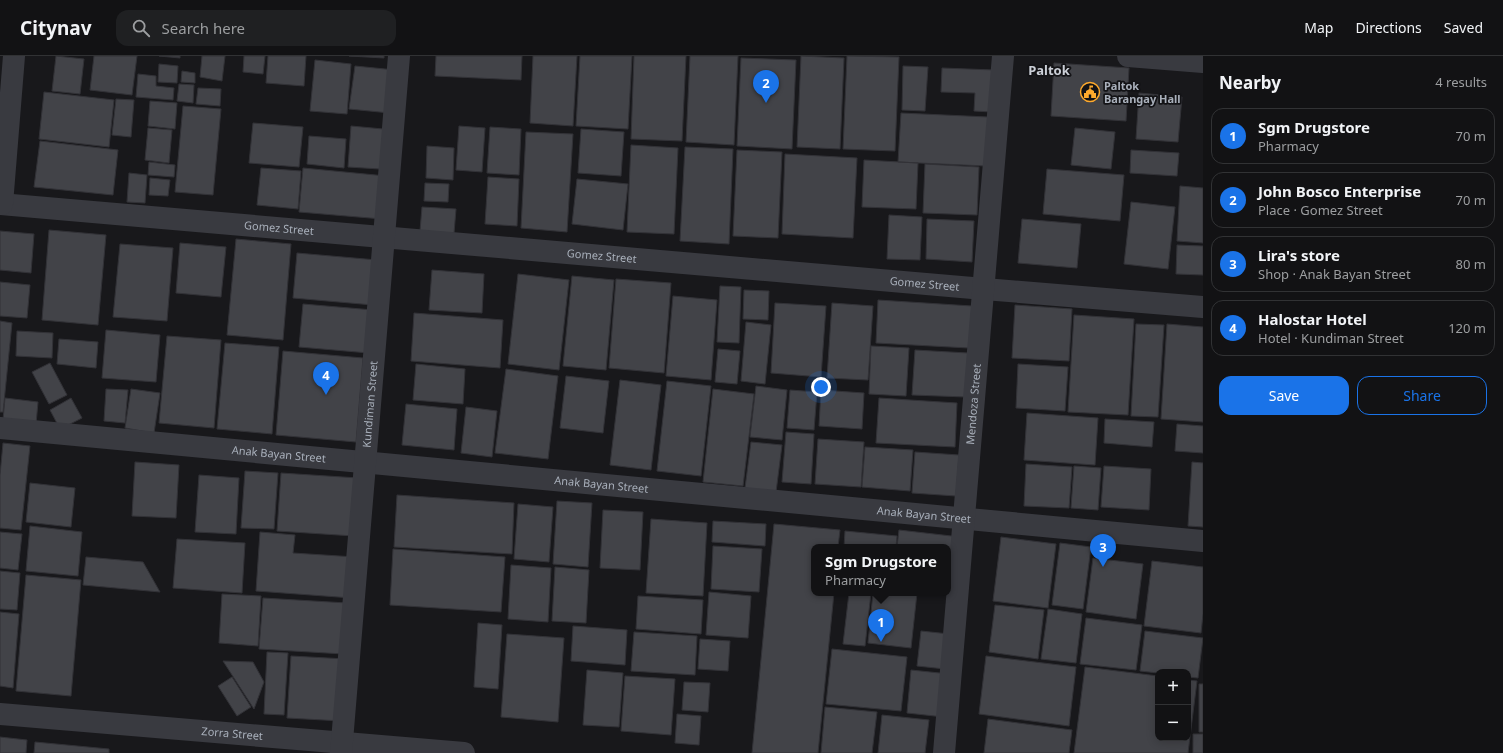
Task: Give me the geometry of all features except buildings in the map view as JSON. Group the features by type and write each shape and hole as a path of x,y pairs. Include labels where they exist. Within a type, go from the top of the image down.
{"street":[{"path":"1,204 14,56"},
{"name":"Kundiman Street","path":"341,748 399,56"},
{"name":"Mendoza Street","path":"944,753 1003,56"},
{"path":"1128,56 1203,62"},
{"name":"Gomez Street","path":"1,204 1203,307"},
{"name":"Anak Bayan Street","path":"0,428 1203,541"},
{"name":"Zorra Street","path":"0,714 341,748 464,753"}],"place":[{"name":"Paltok Barangay Hall","path":"1090,92"},
{"name":"John Bosco Enterprise","path":"766,103"},
{"name":"Halostar Hotel","path":"326,395"},
{"name":"Lira's store","path":"1103,567"},
{"name":"Sgm Drugstore","path":"881,642"}],"district":[{"name":"Paltok","path":"1049,70"}]}
